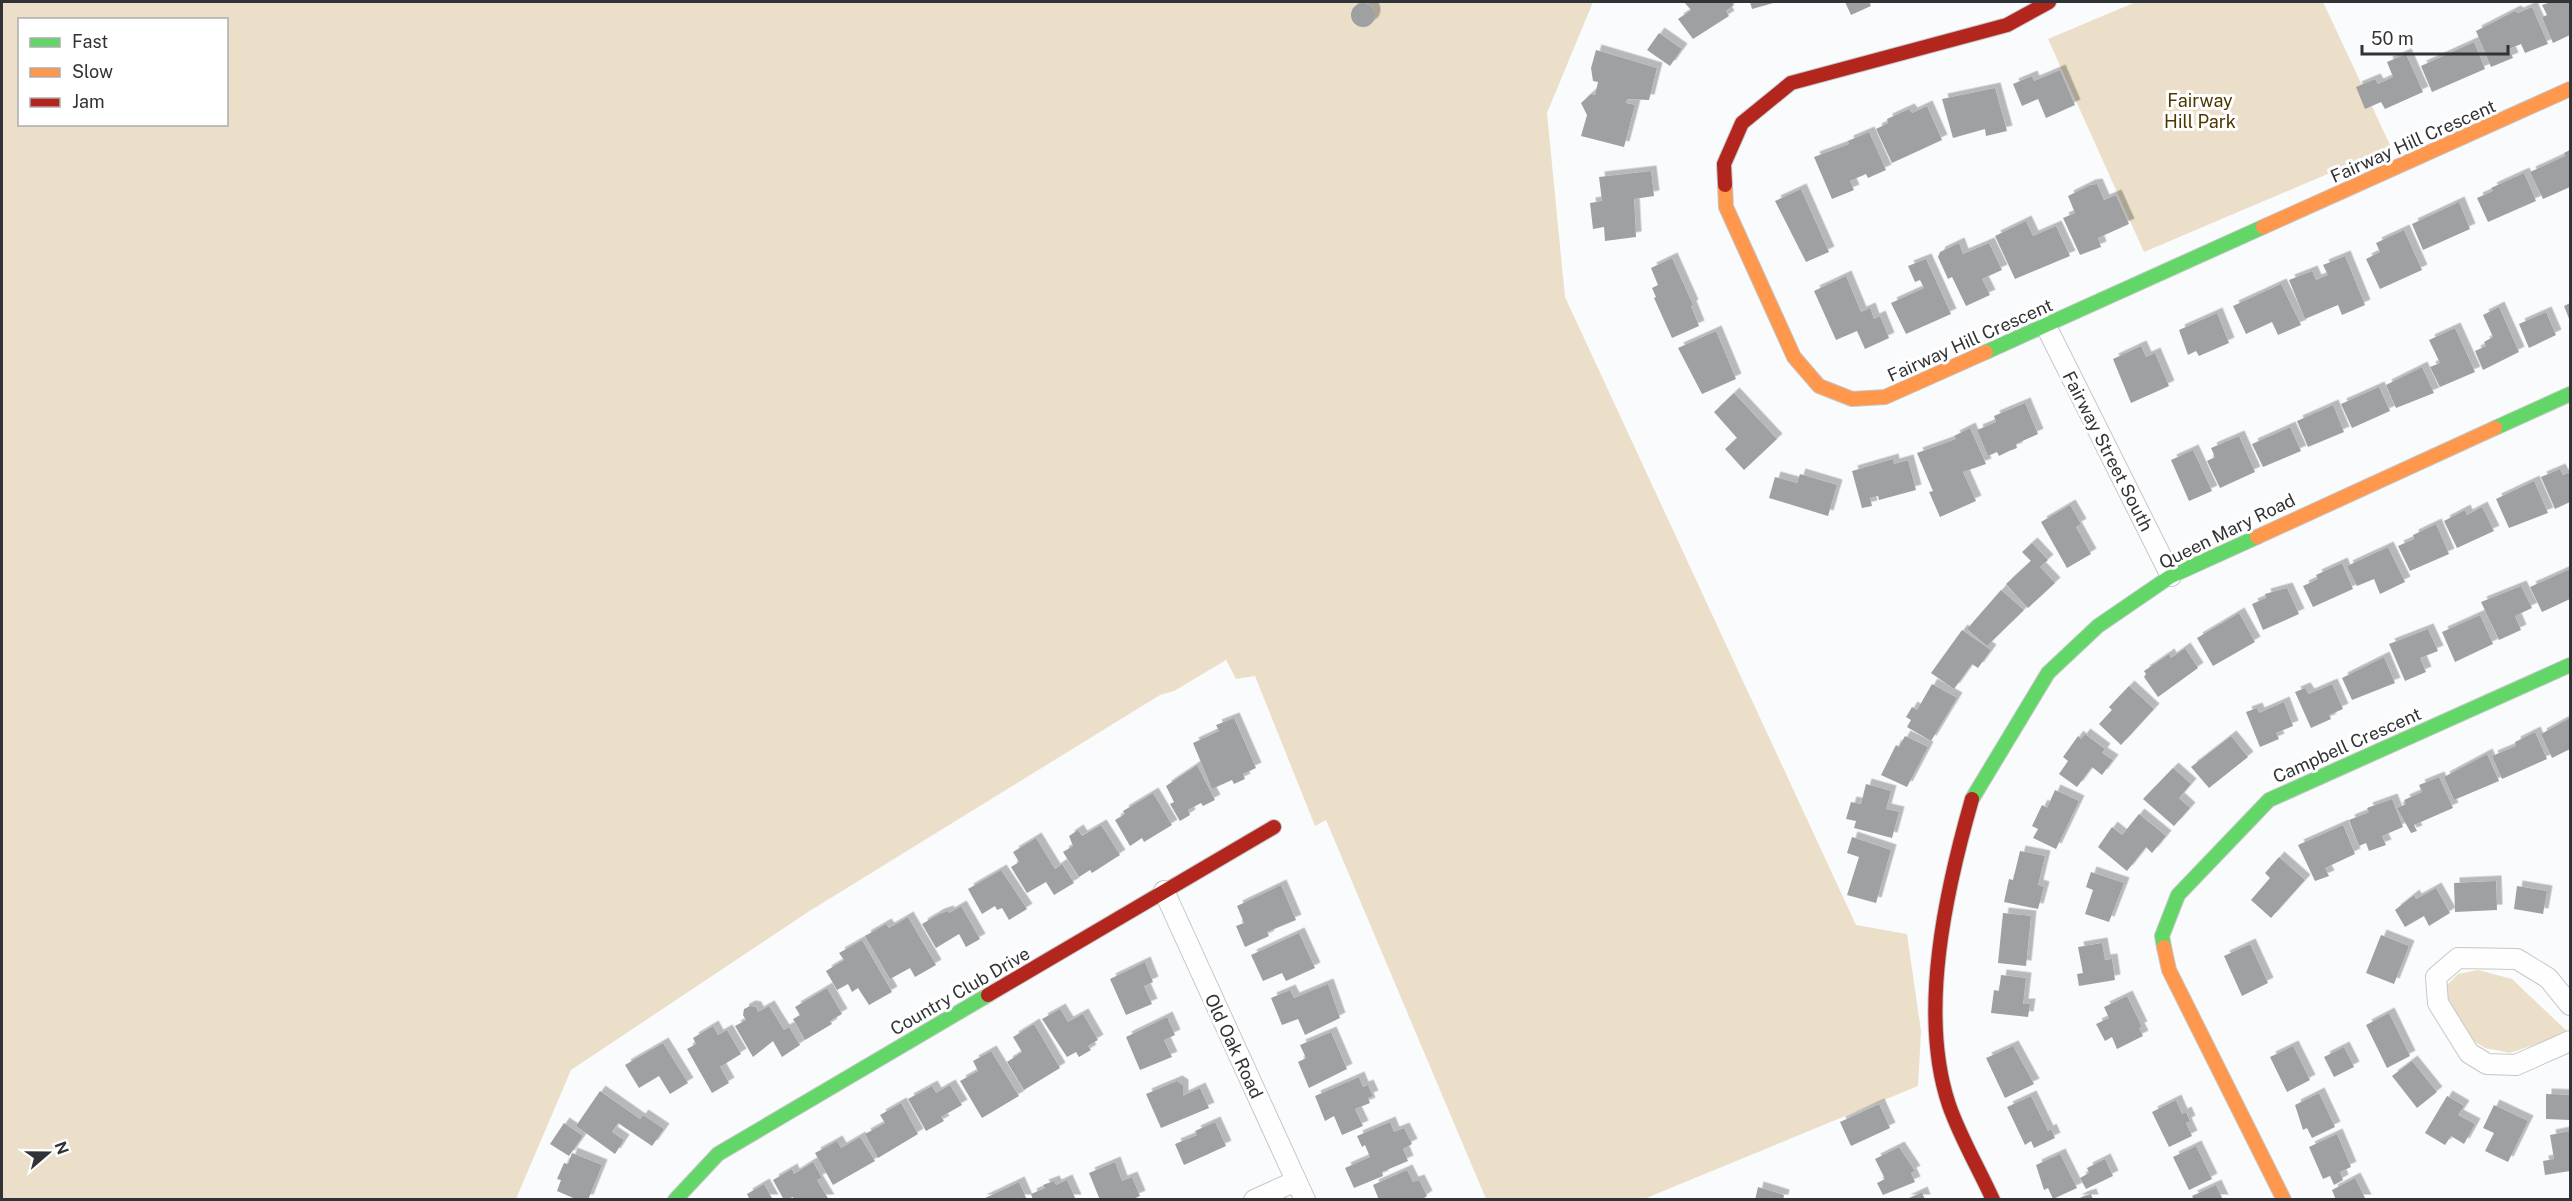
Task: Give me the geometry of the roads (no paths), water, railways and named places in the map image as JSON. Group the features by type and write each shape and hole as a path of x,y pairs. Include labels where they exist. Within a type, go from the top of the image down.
{"street":[{"name":"Fairway Hill Crescent","path":"2049,2 2007,25 1791,83 1742,123 1724,164 1726,207 1794,357 1820,386 1852,399 1885,397 2571,89"},
{"name":"Fairway Street South","path":"2046,326 2170,576"},
{"name":"Queen Mary Road","path":"1993,1200 1949,1104 1937,1042 1938,961 1952,868 1973,797 2048,673 2097,626 2170,576 2571,394"},
{"name":"Campbell Crescent","path":"2284,1200 2169,970 2162,936 2178,896 2269,800 2571,664"},
{"name":"Country Club Drive","path":"675,1200 718,1154 1274,826"},
{"name":"Old Oak Road","path":"1164,891 1305,1200"},
{"path":"2571,1005 2548,978 2517,959 2458,958 2436,976 2438,1003 2469,1053 2487,1064 2516,1065 2571,1041"},
{"path":"1254,1200 1296,1181"}],"park label":[{"name":"Fairway Hill Park","path":"2200,110"}]}
